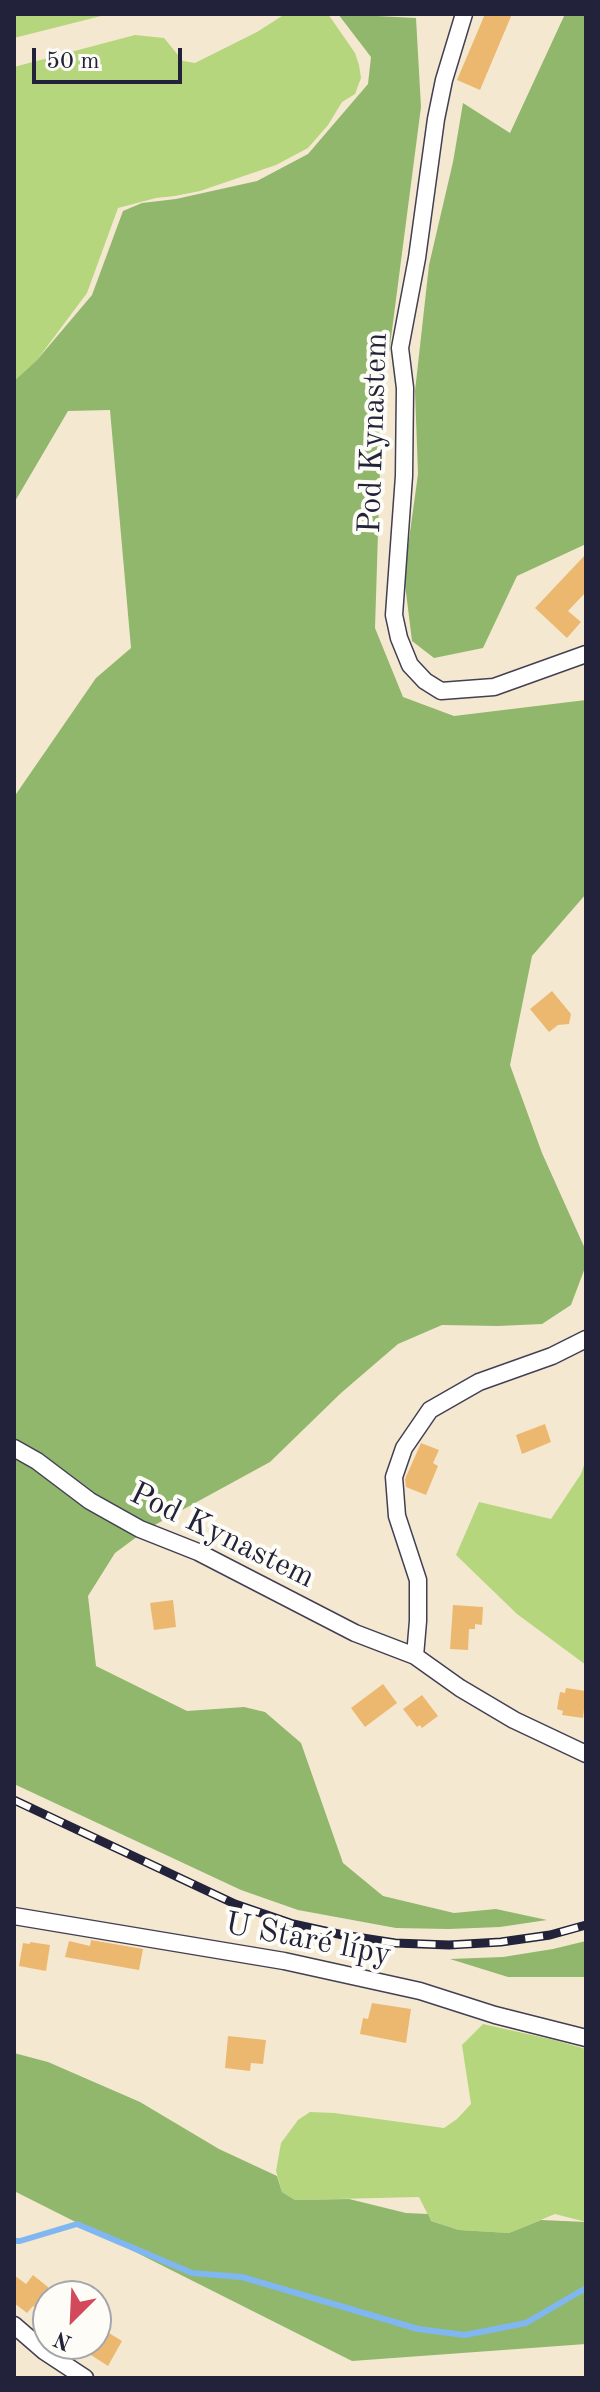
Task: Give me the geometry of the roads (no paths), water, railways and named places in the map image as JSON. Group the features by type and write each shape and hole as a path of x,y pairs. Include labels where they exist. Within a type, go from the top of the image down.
{"street":[{"name":"Pod Kynastem","path":"464,14 436,119 417,258 400,348 405,388 404,476 394,615 410,665 425,681 441,691 494,687 586,654"},
{"path":"415,1656 418,1580 397,1516 394,1477 404,1448 430,1410 479,1382 552,1356 586,1339"},
{"name":"Pod Kynastem","path":"14,1448 37,1461 90,1501 140,1529 198,1552 355,1633 415,1656 460,1688 514,1720 586,1754"},
{"name":"U Staré lípy","path":"14,1916 284,1961 420,1991 495,2015 586,2038"},
{"path":"14,2325 44,2351 85,2378"}],"waterway":[{"path":"14,2241 77,2224 192,2273 242,2277 418,2329 465,2335 526,2323 586,2288"}],"railway":[{"path":"14,1800 235,1904 293,1924 343,1935 395,1943 449,1945 550,1935 586,1925"}]}
